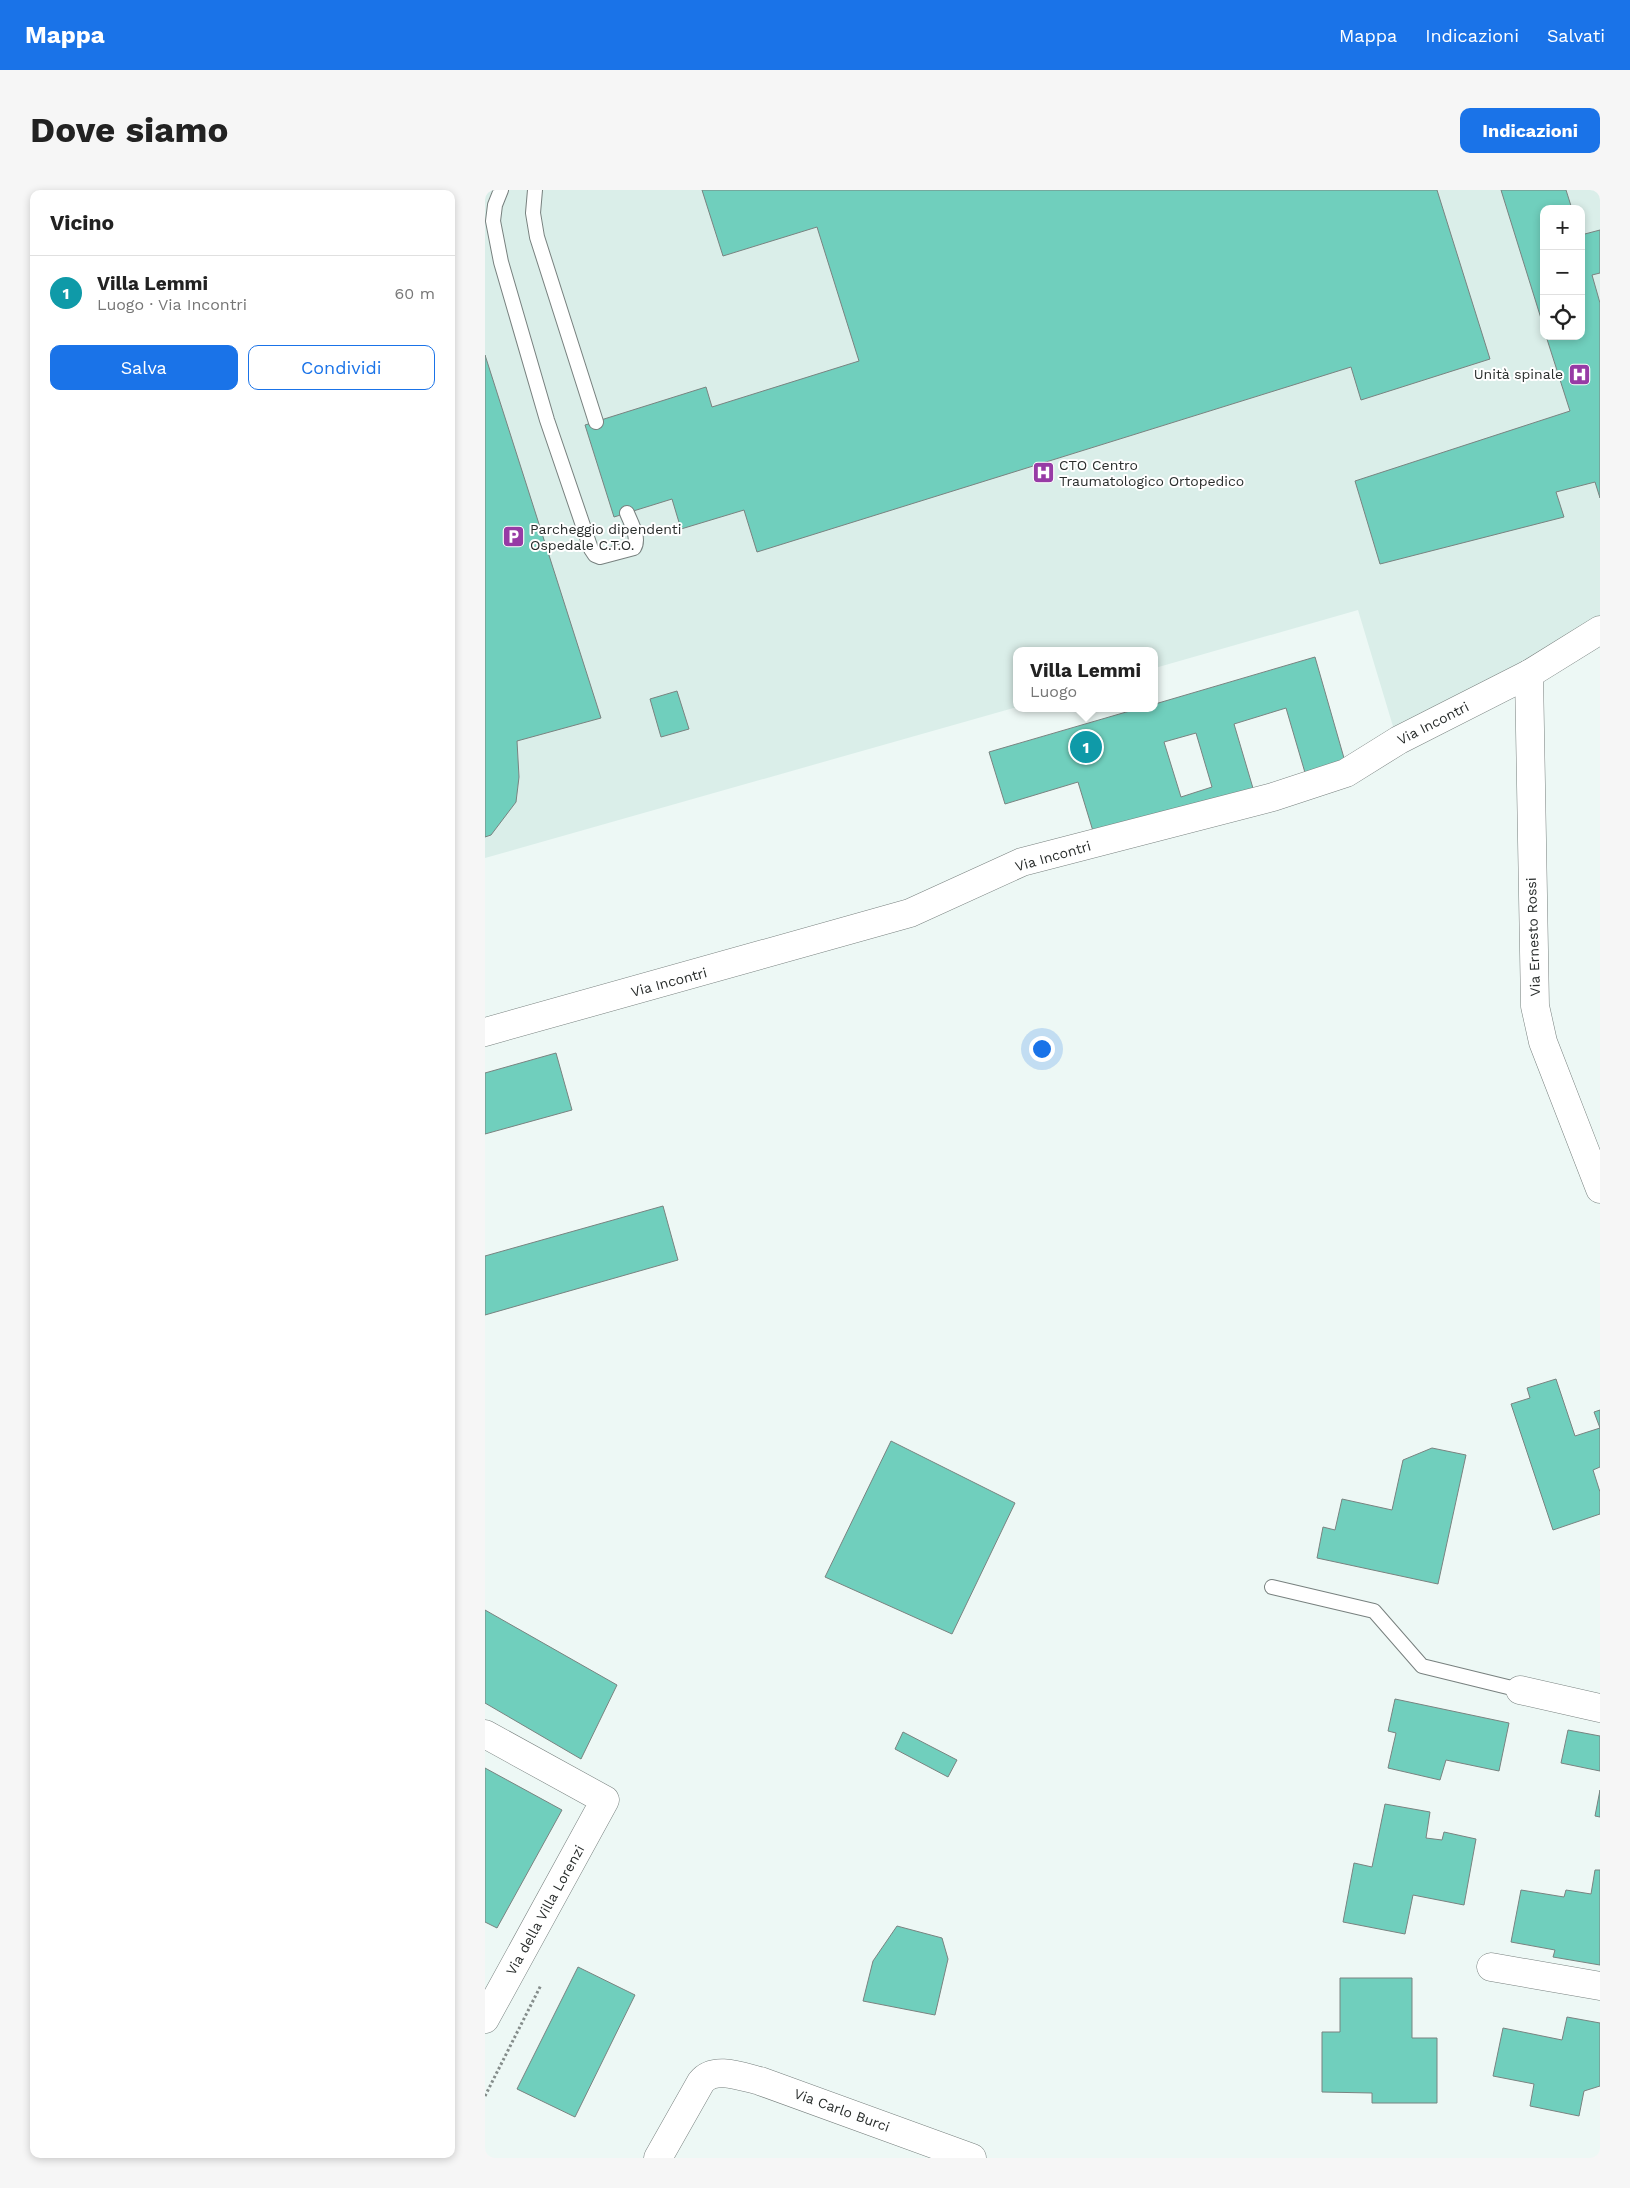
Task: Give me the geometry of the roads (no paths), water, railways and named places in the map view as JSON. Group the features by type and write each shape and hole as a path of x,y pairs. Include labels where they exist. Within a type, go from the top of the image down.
{"street":[{"name":"Via Incontri","path":"485,1032 911,913 1022,862 1273,796 1346,773 1399,740 1529,674 1600,630"},
{"name":"Via Ernesto Rossi","path":"1529,674 1531,870 1535,1006 1543,1042 1600,1189"},
{"path":"1520,1690 1600,1708"},
{"name":"Via della Villa Lorenzi","path":"485,1734 605,1800 485,2019"},
{"path":"1491,1967 1600,1986"},
{"name":"Via Carlo Burci","path":"658,2158 701,2082 709,2075 731,2074 760,2081 972,2158"}],"lane":[{"path":"501,190 495,205 493,221 501,262 547,420 591,549 595,555 600,557 634,548 637,538 627,513"},
{"path":"535,190 533,213 537,236 596,422"},
{"path":"1272,1587 1373,1611 1422,1666 1520,1690"}],"place":[{"name":"Unità spinale","path":"1579,374"},
{"name":"CTO Centro Traumatologico Ortopedico","path":"1043,473"},
{"name":"Parcheggio dipendenti Ospedale C.T.O.","path":"514,537"},
{"name":"Villa Lemmi","path":"1086,747"}]}
